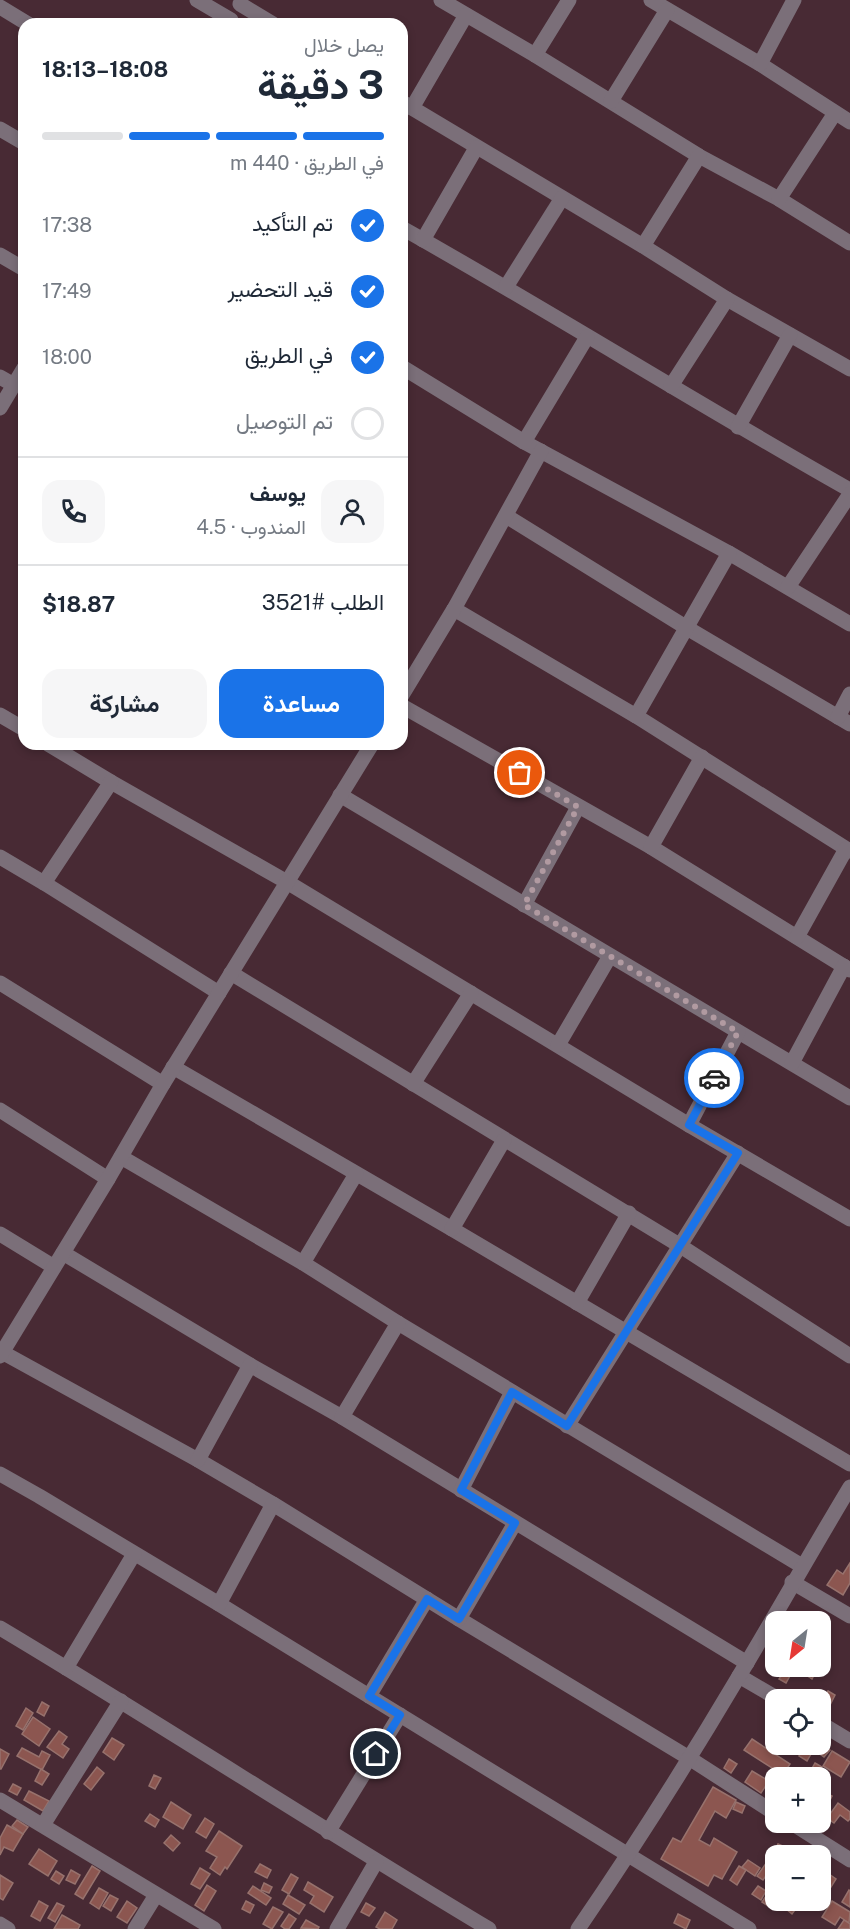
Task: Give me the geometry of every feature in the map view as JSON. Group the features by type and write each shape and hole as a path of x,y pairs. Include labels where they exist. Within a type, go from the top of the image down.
{"street":[{"path":"197,0 224,18"},
{"path":"441,0 699,156 778,199 850,243"},
{"path":"535,55 569,0"},
{"path":"651,0 760,64 850,122"},
{"path":"760,64 794,0"},
{"path":"232,18 241,2 264,18"},
{"path":"0,7 18,18"},
{"path":"611,101 667,10"},
{"path":"408,103 466,15"},
{"path":"408,106 727,299 850,369"},
{"path":"778,199 835,113"},
{"path":"0,129 18,140"},
{"path":"423,240 476,147"},
{"path":"643,246 699,156"},
{"path":"506,287 562,198"},
{"path":"408,231 506,287 850,492 788,587"},
{"path":"0,255 18,266"},
{"path":"671,386 727,299"},
{"path":"738,427 790,335"},
{"path":"524,442 587,337"},
{"path":"408,371 524,442 729,553 850,624"},
{"path":"0,377 14,385"},
{"path":"0,408 18,378"},
{"path":"408,685 454,609 541,451"},
{"path":"506,516 687,628 844,720 850,694"},
{"path":"636,716 729,553"},
{"path":"454,609 636,716 848,850 796,937"},
{"path":"408,709 651,848 847,968 792,1063"},
{"path":"0,715 18,726"},
{"path":"58,750 111,783 287,882 850,1220"},
{"path":"368,750 173,1067 122,1156 1,1353 198,1460 273,1504 689,1758 765,1807"},
{"path":"651,848 702,757"},
{"path":"44,883 111,783"},
{"path":"340,795 850,1098"},
{"path":"524,905 578,807"},
{"path":"0,857 219,993"},
{"path":"558,1045 609,956"},
{"path":"231,973 680,1245 850,1356"},
{"path":"0,983 163,1084"},
{"path":"413,1084 471,993"},
{"path":"689,1125 738,1032"},
{"path":"173,1067 850,1464"},
{"path":"0,1110 108,1179"},
{"path":"452,1229 504,1140"},
{"path":"567,1426 738,1153"},
{"path":"122,1156 303,1263 567,1426 802,1566"},
{"path":"303,1263 356,1174"},
{"path":"578,1304 629,1214"},
{"path":"0,1234 54,1267"},
{"path":"63,1253 342,1417 515,1523 743,1669 767,1689"},
{"path":"342,1417 398,1323"},
{"path":"198,1460 250,1365"},
{"path":"461,1490 512,1392"},
{"path":"0,1474 219,1604 749,1929"},
{"path":"578,1929 629,1854 689,1758 792,1582 849,1493"},
{"path":"219,1604 273,1504"},
{"path":"459,1619 515,1523"},
{"path":"66,1668 134,1554"},
{"path":"792,1582 850,1616"},
{"path":"369,1696 427,1599"},
{"path":"0,1628 121,1701 376,1862 489,1929"},
{"path":"43,1825 121,1701"},
{"path":"328,1832 400,1715"},
{"path":"831,1730 850,1741"},
{"path":"0,1800 214,1929"},
{"path":"807,1833 850,1860"},
{"path":"338,1929 376,1862"},
{"path":"135,1929 156,1895"},
{"path":"0,1924 8,1929"}],"building":[{"path":"850,1563 850,1583 843,1595 827,1585 837,1570 843,1574"},
{"path":"780,1677 789,1677 786,1683 779,1679"},
{"path":"42,1702 49,1706 44,1716 37,1712"},
{"path":"26,1708 33,1713 23,1730 16,1726"},
{"path":"33,1717 50,1729 39,1746 22,1734"},
{"path":"59,1731 67,1737 62,1744 69,1749 63,1758 47,1747"},
{"path":"112,1738 124,1745 114,1760 103,1752"},
{"path":"752,1739 765,1748 765,1755 776,1755 790,1764 788,1767 771,1767 744,1750"},
{"path":"22,1748 39,1757 42,1751 50,1755 42,1770 17,1756"},
{"path":"0,1749 9,1754 1,1769 0,1769"},
{"path":"832,1751 850,1762 841,1777 831,1771 831,1767 823,1766"},
{"path":"800,1755 810,1755 807,1761"},
{"path":"729,1759 737,1764 731,1773 724,1768"},
{"path":"97,1767 104,1773 91,1790 84,1784"},
{"path":"41,1769 49,1774 42,1785 35,1781"},
{"path":"752,1771 765,1779 765,1787 761,1793 745,1782"},
{"path":"154,1775 161,1778 155,1789 149,1786"},
{"path":"13,1784 21,1788 17,1795 9,1791"},
{"path":"713,1787 736,1800 726,1818 715,1811 699,1840 710,1846 714,1838 737,1852 722,1879 714,1875 708,1886 661,1859 673,1838 681,1842"},
{"path":"29,1791 49,1801 43,1811 24,1800"},
{"path":"171,1802 191,1815 183,1829 163,1817"},
{"path":"736,1802 745,1806 742,1813 733,1809"},
{"path":"838,1803 850,1812 850,1819 848,1821 840,1815 834,1823 831,1821 831,1813"},
{"path":"150,1814 159,1820 155,1827 145,1821"},
{"path":"205,1818 214,1824 206,1838 196,1832"},
{"path":"17,1820 28,1827 23,1834 12,1826"},
{"path":"7,1825 23,1834 13,1851 4,1847 0,1855 0,1838"},
{"path":"219,1831 242,1846 227,1869 225,1867 220,1875 210,1868 217,1857 206,1851"},
{"path":"171,1835 180,1843 173,1851 164,1843"},
{"path":"39,1849 57,1861 48,1876 29,1864"},
{"path":"748,1860 760,1868 755,1876 742,1867"},
{"path":"260,1864 271,1870 267,1878 255,1872"},
{"path":"765,1865 765,1877 763,1880 757,1876"},
{"path":"92,1866 100,1871 83,1899 75,1894"},
{"path":"739,1866 746,1870 737,1885 730,1880"},
{"path":"200,1868 210,1874 200,1889 191,1884"},
{"path":"71,1870 80,1875 75,1884 66,1880"},
{"path":"56,1871 64,1876 59,1884 51,1879"},
{"path":"291,1874 298,1878 289,1894 282,1890"},
{"path":"0,1875 13,1883 3,1900 0,1898"},
{"path":"831,1875 836,1879 831,1887"},
{"path":"308,1882 333,1897 324,1912 310,1903 314,1896 304,1890"},
{"path":"264,1883 272,1887 269,1893 261,1890"},
{"path":"207,1885 216,1891 204,1911 195,1905"},
{"path":"253,1886 271,1898 266,1905 248,1893"},
{"path":"758,1886 765,1890 761,1900 752,1894"},
{"path":"99,1888 108,1893 99,1909 90,1903"},
{"path":"850,1891 850,1907 842,1902"},
{"path":"110,1895 118,1899 111,1911 103,1906"},
{"path":"288,1895 305,1905 299,1914 283,1904"},
{"path":"39,1901 48,1906 40,1921 31,1916"},
{"path":"127,1901 137,1908 127,1923 117,1917"},
{"path":"246,1901 254,1905 250,1913 242,1909"},
{"path":"832,1901 850,1912 849,1923 840,1917 835,1925 822,1917 826,1911 831,1911"},
{"path":"57,1903 64,1906 55,1922 48,1918"},
{"path":"366,1903 375,1908 369,1916 361,1912"},
{"path":"273,1907 283,1912 272,1929 263,1924"},
{"path":"385,1912 397,1920 392,1929 376,1927"},
{"path":"289,1914 296,1919 289,1929 285,1929 281,1926"},
{"path":"678,1914 690,1920 686,1929 674,1923"},
{"path":"62,1915 80,1925 78,1929 54,1929"},
{"path":"306,1920 319,1927 318,1929 301,1928"},
{"path":"844,1920 850,1924 850,1929 838,1929"}],"way so far":[{"path":"520,773 578,807 524,905 738,1032 714,1078"}],"route":[{"path":"376,1754 400,1715 369,1696 427,1599 459,1619 515,1523 461,1490 512,1392 567,1426 738,1153 689,1125 714,1078"}]}
